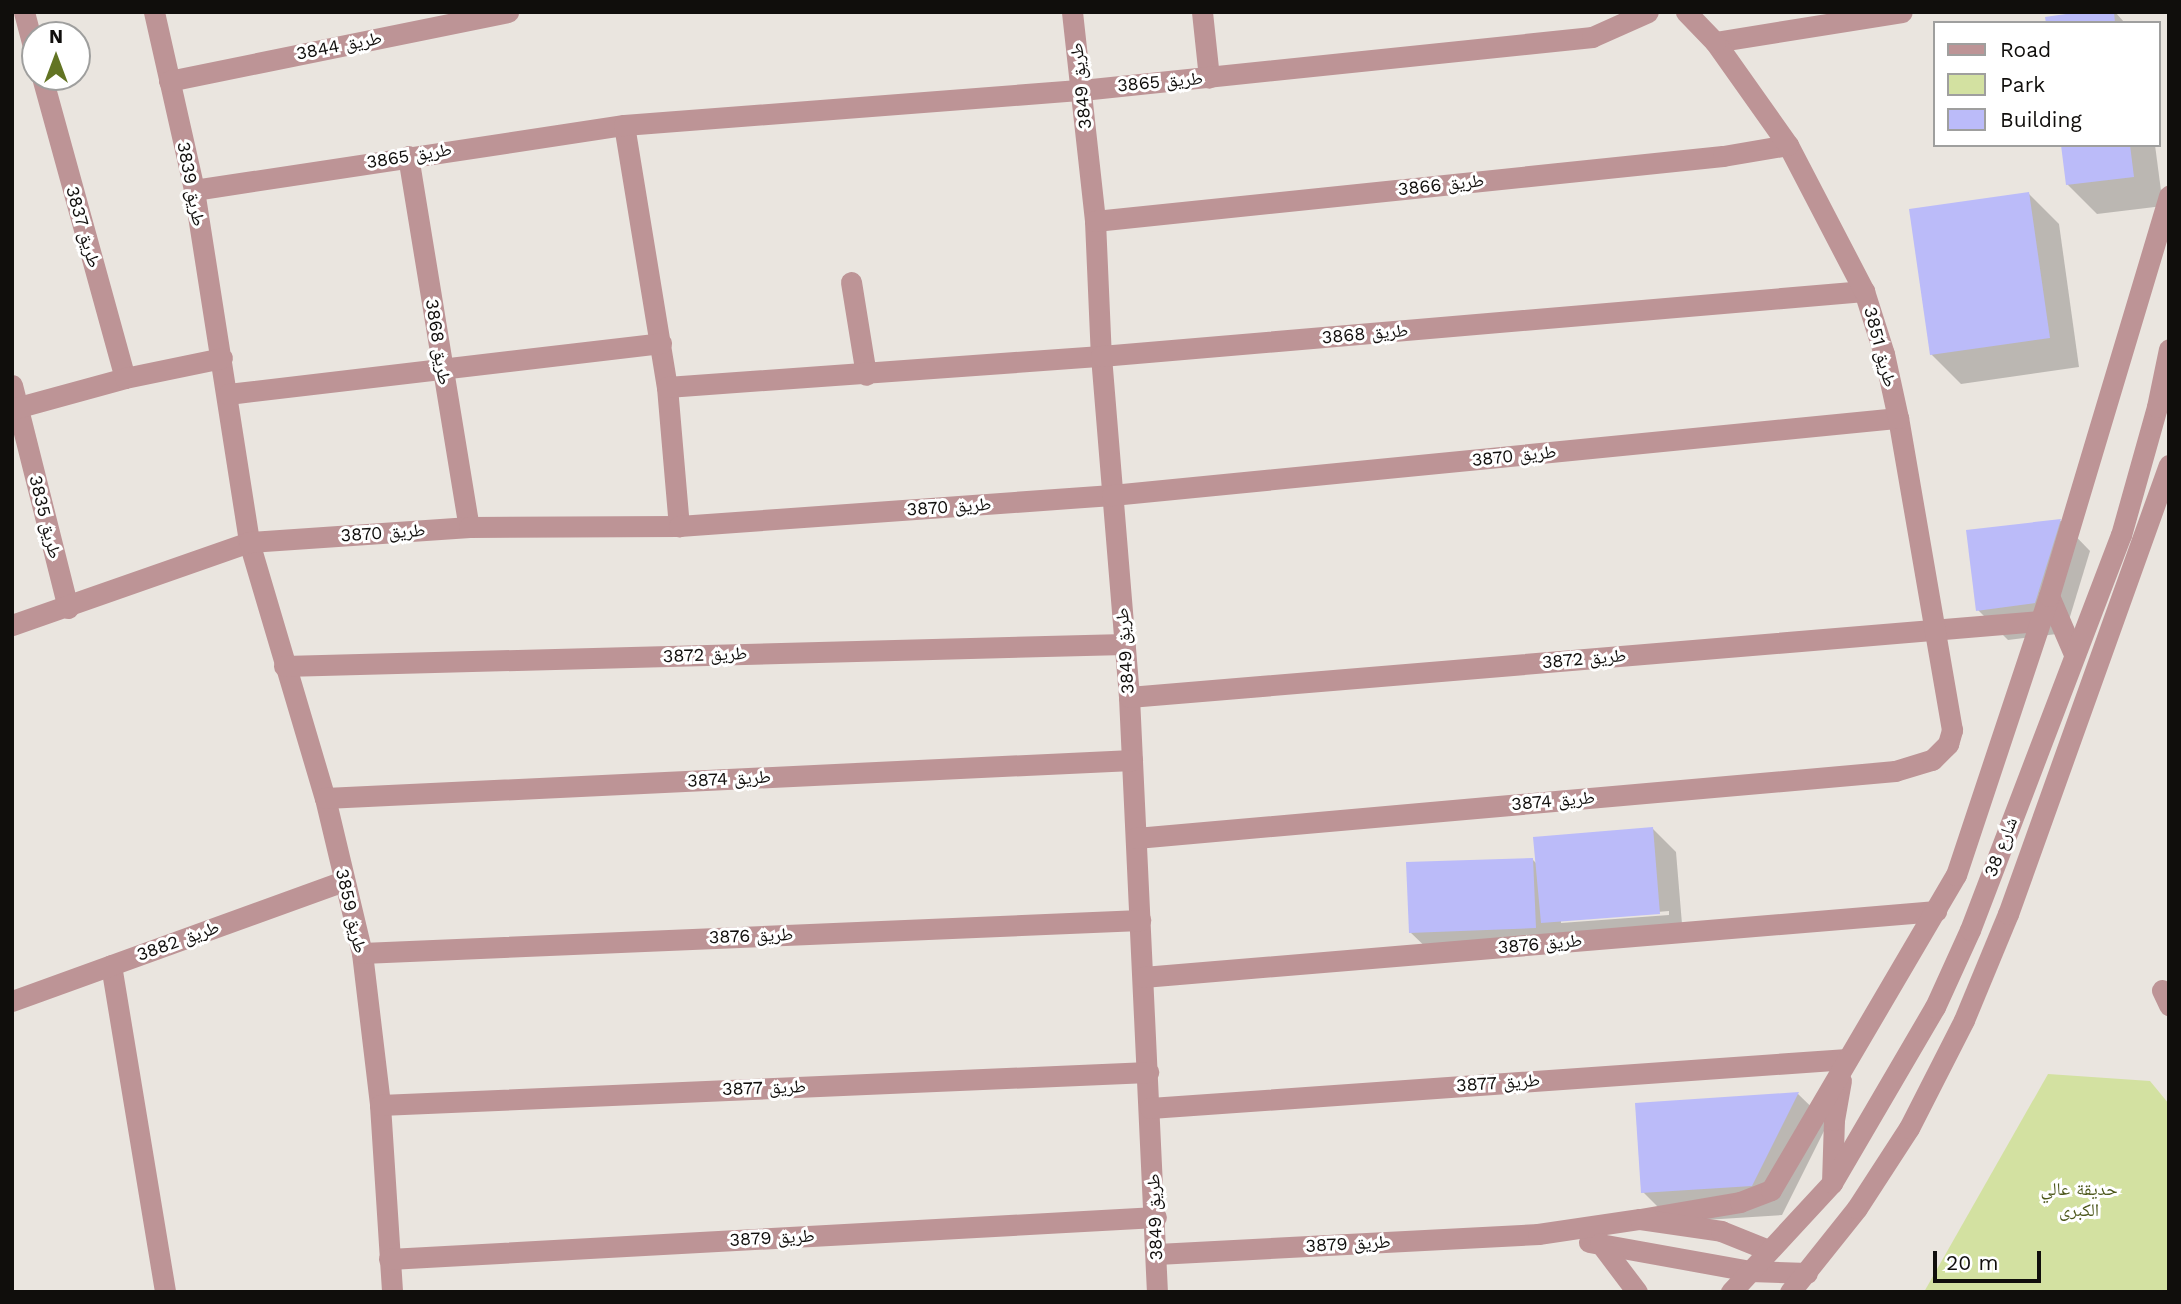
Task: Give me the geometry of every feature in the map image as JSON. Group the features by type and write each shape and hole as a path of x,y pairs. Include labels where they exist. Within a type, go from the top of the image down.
{"street":[{"name":"طريق 3839","path":"153,12 194,190 249,542"},
{"name":"طريق 3844","path":"169,80 508,12"},
{"name":"طريق 3849","path":"1072,12 1095,220 1101,356 1129,697 1156,1217 1157,1292"},
{"path":"1202,12 1209,78"},
{"name":"طريق 3865","path":"194,190 624,125 1082,90 1592,37 1648,12"},
{"name":"طريق 3851","path":"1686,12 1715,42 1788,145 1864,290 1884,354 1898,418 1952,730"},
{"path":"1715,42 1902,12"},
{"name":"طريق 3837","path":"45,91 125,378"},
{"path":"624,125 661,343 680,526"},
{"name":"طريق 3866","path":"1095,220 1723,156 1788,145"},
{"name":"طريق 3868","path":"408,156 470,527"},
{"path":"1538,1234 1740,1202 1771,1190 1800,1146 1846,1059 1956,876 2049,596 2169,196"},
{"path":"851,282 866,375"},
{"name":"طريق 3868","path":"667,387 866,375 1101,356 1864,290"},
{"path":"228,394 661,343"},
{"name":"شارع 38","path":"1731,1292 1832,1183 1940,996 1970,930 2121,535 2157,407 2169,349"},
{"path":"15,409 125,378 222,358"},
{"name":"طريق 3835","path":"12,385 15,409 68,608"},
{"name":"طريق 3870","path":"12,625 68,608 249,542 470,527 680,526 1112,495 1898,418"},
{"name":"شارع 38","path":"1785,1285 1807,1273 1857,1208 1909,1128 1964,1020 2008,914 2169,465"},
{"name":"طريق 3859","path":"249,542 325,798 362,953 380,1105 392,1292"},
{"path":"2049,596 2074,654"},
{"name":"طريق 3872","path":"1129,697 2040,621"},
{"name":"طريق 3872","path":"284,666 1125,644"},
{"name":"طريق 3874","path":"1136,838 1895,771 1932,760 1948,744 1952,730"},
{"name":"طريق 3874","path":"325,798 1132,760"},
{"name":"طريق 3882","path":"12,1001 344,881"},
{"name":"طريق 3876","path":"1143,977 1936,911"},
{"name":"طريق 3876","path":"362,953 1140,920"},
{"path":"111,965 164,1292"},
{"path":"1832,1183 1834,1120 1846,1059"},
{"name":"طريق 3877","path":"1150,1108 1846,1059"},
{"name":"طريق 3877","path":"380,1105 1148,1072"},
{"name":"طريق 3879","path":"389,1259 1156,1217"},
{"path":"1640,1219 1721,1231 1768,1250 1785,1285"},
{"path":"1538,1234 1750,1271 1785,1285"},
{"name":"طريق 3879","path":"1157,1254 1538,1234"},
{"path":"1600,1243 1637,1292"}],"green space":[{"name":"حديقة عالي الكبرى","path":"2048,1074 2150,1081 2169,1104 2169,1292 1924,1292"}],"building":[{"path":"2080,12 2114,12 2115,21 2046,21 2045,17"},
{"path":"2061,147 2130,147 2134,177 2066,185"},
{"path":"2029,192 2050,338 1930,355 1909,209"},
{"path":"2061,519 2035,603 1976,611 1966,530"},
{"path":"1653,827 1660,914 1541,923 1533,837"},
{"path":"1533,858 1536,928 1409,933 1406,862"},
{"path":"1799,1092 1752,1186 1641,1193 1635,1103"}]}
